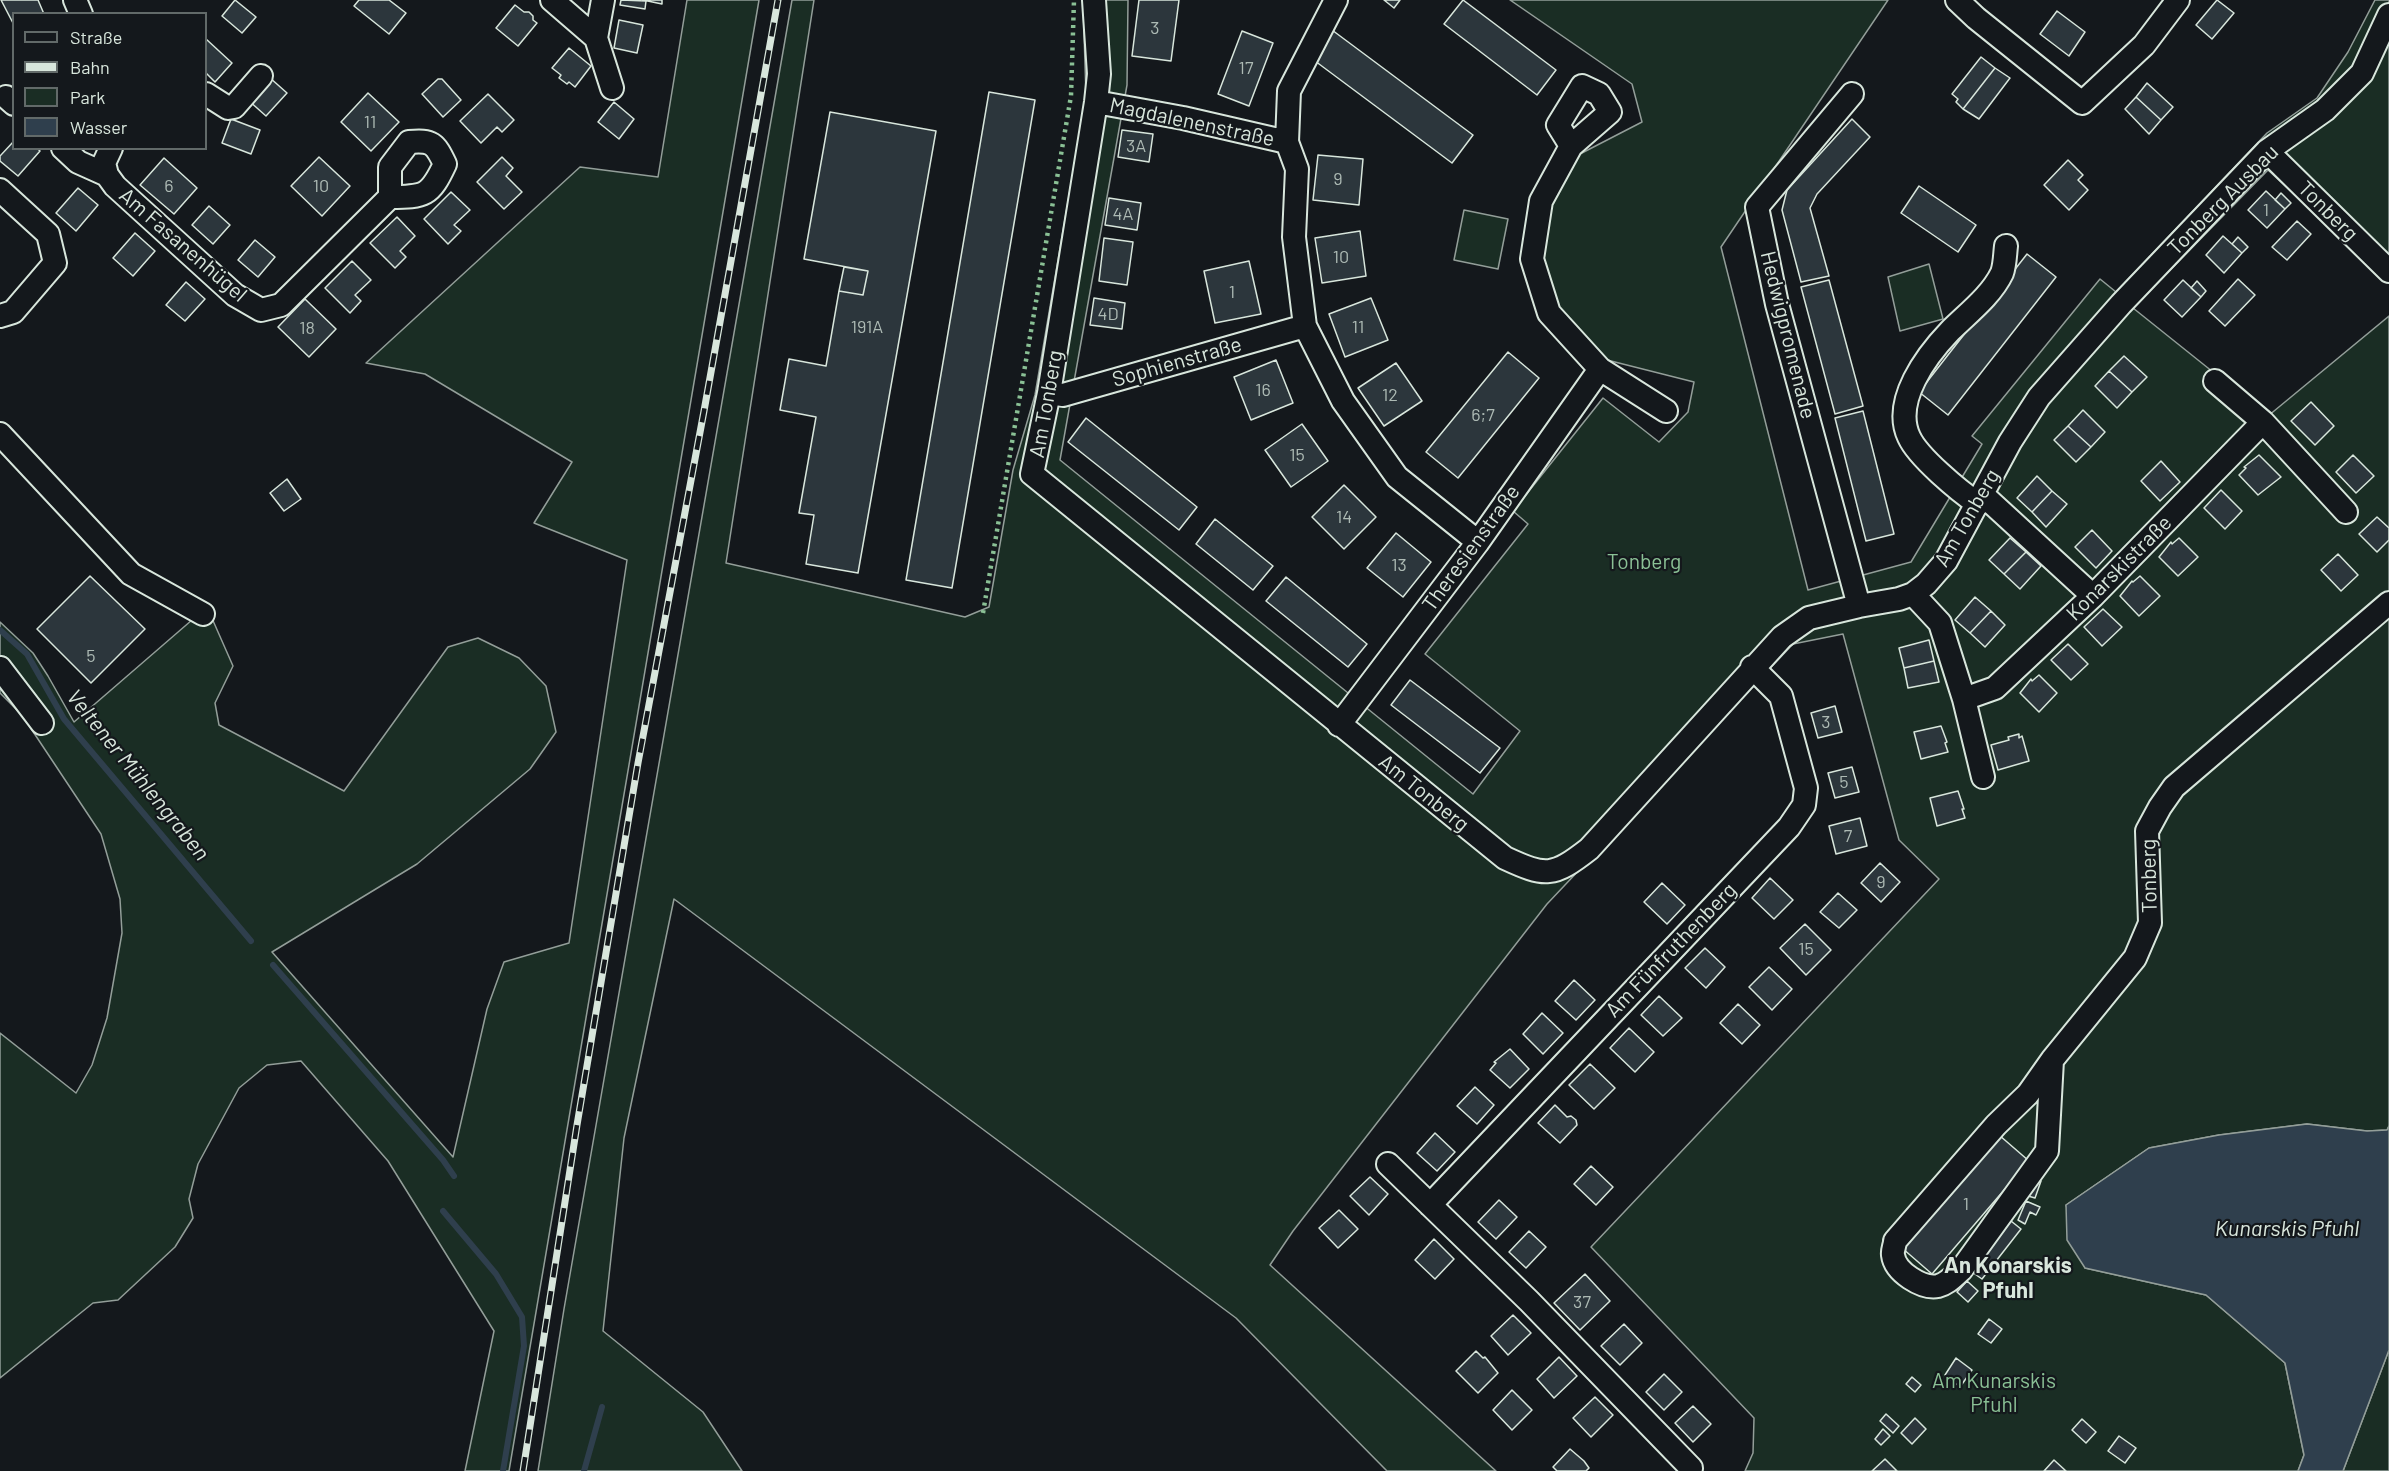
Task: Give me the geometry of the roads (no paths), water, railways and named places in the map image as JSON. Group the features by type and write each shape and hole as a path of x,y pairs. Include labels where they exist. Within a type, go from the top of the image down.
{"street":[{"path":"552,0 596,38"},
{"path":"603,0 596,38 612,88"},
{"name":"Am Tonberg","path":"1094,0 1099,74 1096,102 1048,393 1032,474 1505,858 1527,868 1551,872 1571,863 1589,849 1782,636 1809,618 1899,599 1913,594 1926,584 1946,561 2010,442 2039,397 2121,304"},
{"path":"1336,0 1289,91 1287,142 1297,169 1294,237 1305,326 1343,401 1397,477 1478,542"},
{"path":"1957,0 2082,104 2144,45 2178,0"},
{"name":"Tonberg Ausbau","path":"2121,304 2267,151 2325,110 2362,73 2389,15"},
{"path":"207,95 228,108 234,107 261,76"},
{"name":"Hedwigpromenade","path":"1852,94 1757,207 1777,304 1859,606"},
{"name":"Magdalenenstraße","path":"1096,102 1183,118 1287,142"},
{"path":"1571,146 1541,201 1532,259 1550,313 1600,369 1666,411"},
{"path":"65,150 78,162 107,176"},
{"name":"Am Fasanenhügel","path":"110,150 104,163 107,176 115,186 235,295 261,310 281,305 390,197"},
{"name":"Tonberg","path":"2267,151 2389,272"},
{"path":"0,190 48,234 55,263 13,312 0,316"},
{"path":"2006,246 2001,275 1981,301 1920,366 1908,399 1905,417 1908,437 1953,486 1980,499 2093,596"},
{"name":"Sophienstraße","path":"1048,393 1063,395 1305,326"},
{"name":"Theresienstraße","path":"1339,725 1478,542 1600,369"},
{"path":"2216,381 2263,422 2346,512"},
{"name":"Konarskistraße","path":"1964,699 1995,688 2093,596 2263,422"},
{"path":"0,434 131,574 203,614"},
{"path":"1913,594 1940,623 1964,699 1983,777"},
{"name":"Tonberg","path":"2052,1060 2047,1151 1961,1270 1950,1280 1937,1286 1923,1285 1911,1278 1899,1266 1893,1255 1895,1241 1996,1125 2028,1094 2052,1060 2135,958 2150,923 2146,831 2174,787 2389,603"},
{"name":"Am Fünfruthenberg","path":"1430,1205 1789,827 1804,805 1806,788 1781,696 1752,667"},
{"path":"0,668 42,723"},
{"path":"1388,1164 1529,1301 1691,1468"}],"water":[{"name":"Kunarskis Pfuhl","path":"2307,1124 2367,1131 2387,1130 2389,1126 2389,1350 2343,1471 2298,1471 2304,1455 2285,1363 2206,1295 2085,1268 2067,1240 2066,1205 2149,1148 2219,1135"}],"waterway":[{"name":"Veltener Mühlengraben","path":"0,630 27,654 64,719 251,941"},
{"name":"Veltener Mühlengraben","path":"273,965 443,1160 454,1176"},
{"name":"Veltener Mühlengraben","path":"443,1211 496,1274 522,1317 524,1346 503,1471"},
{"path":"584,1471 602,1407"}],"railway":[{"path":"523,1471 577,1125 638,763 778,0"}],"district":[{"name":"An Konarskis Pfuhl","path":"2008,1278"}],"park label":[{"name":"Am Kunarskis Pfuhl","path":"1994,1393"}]}
